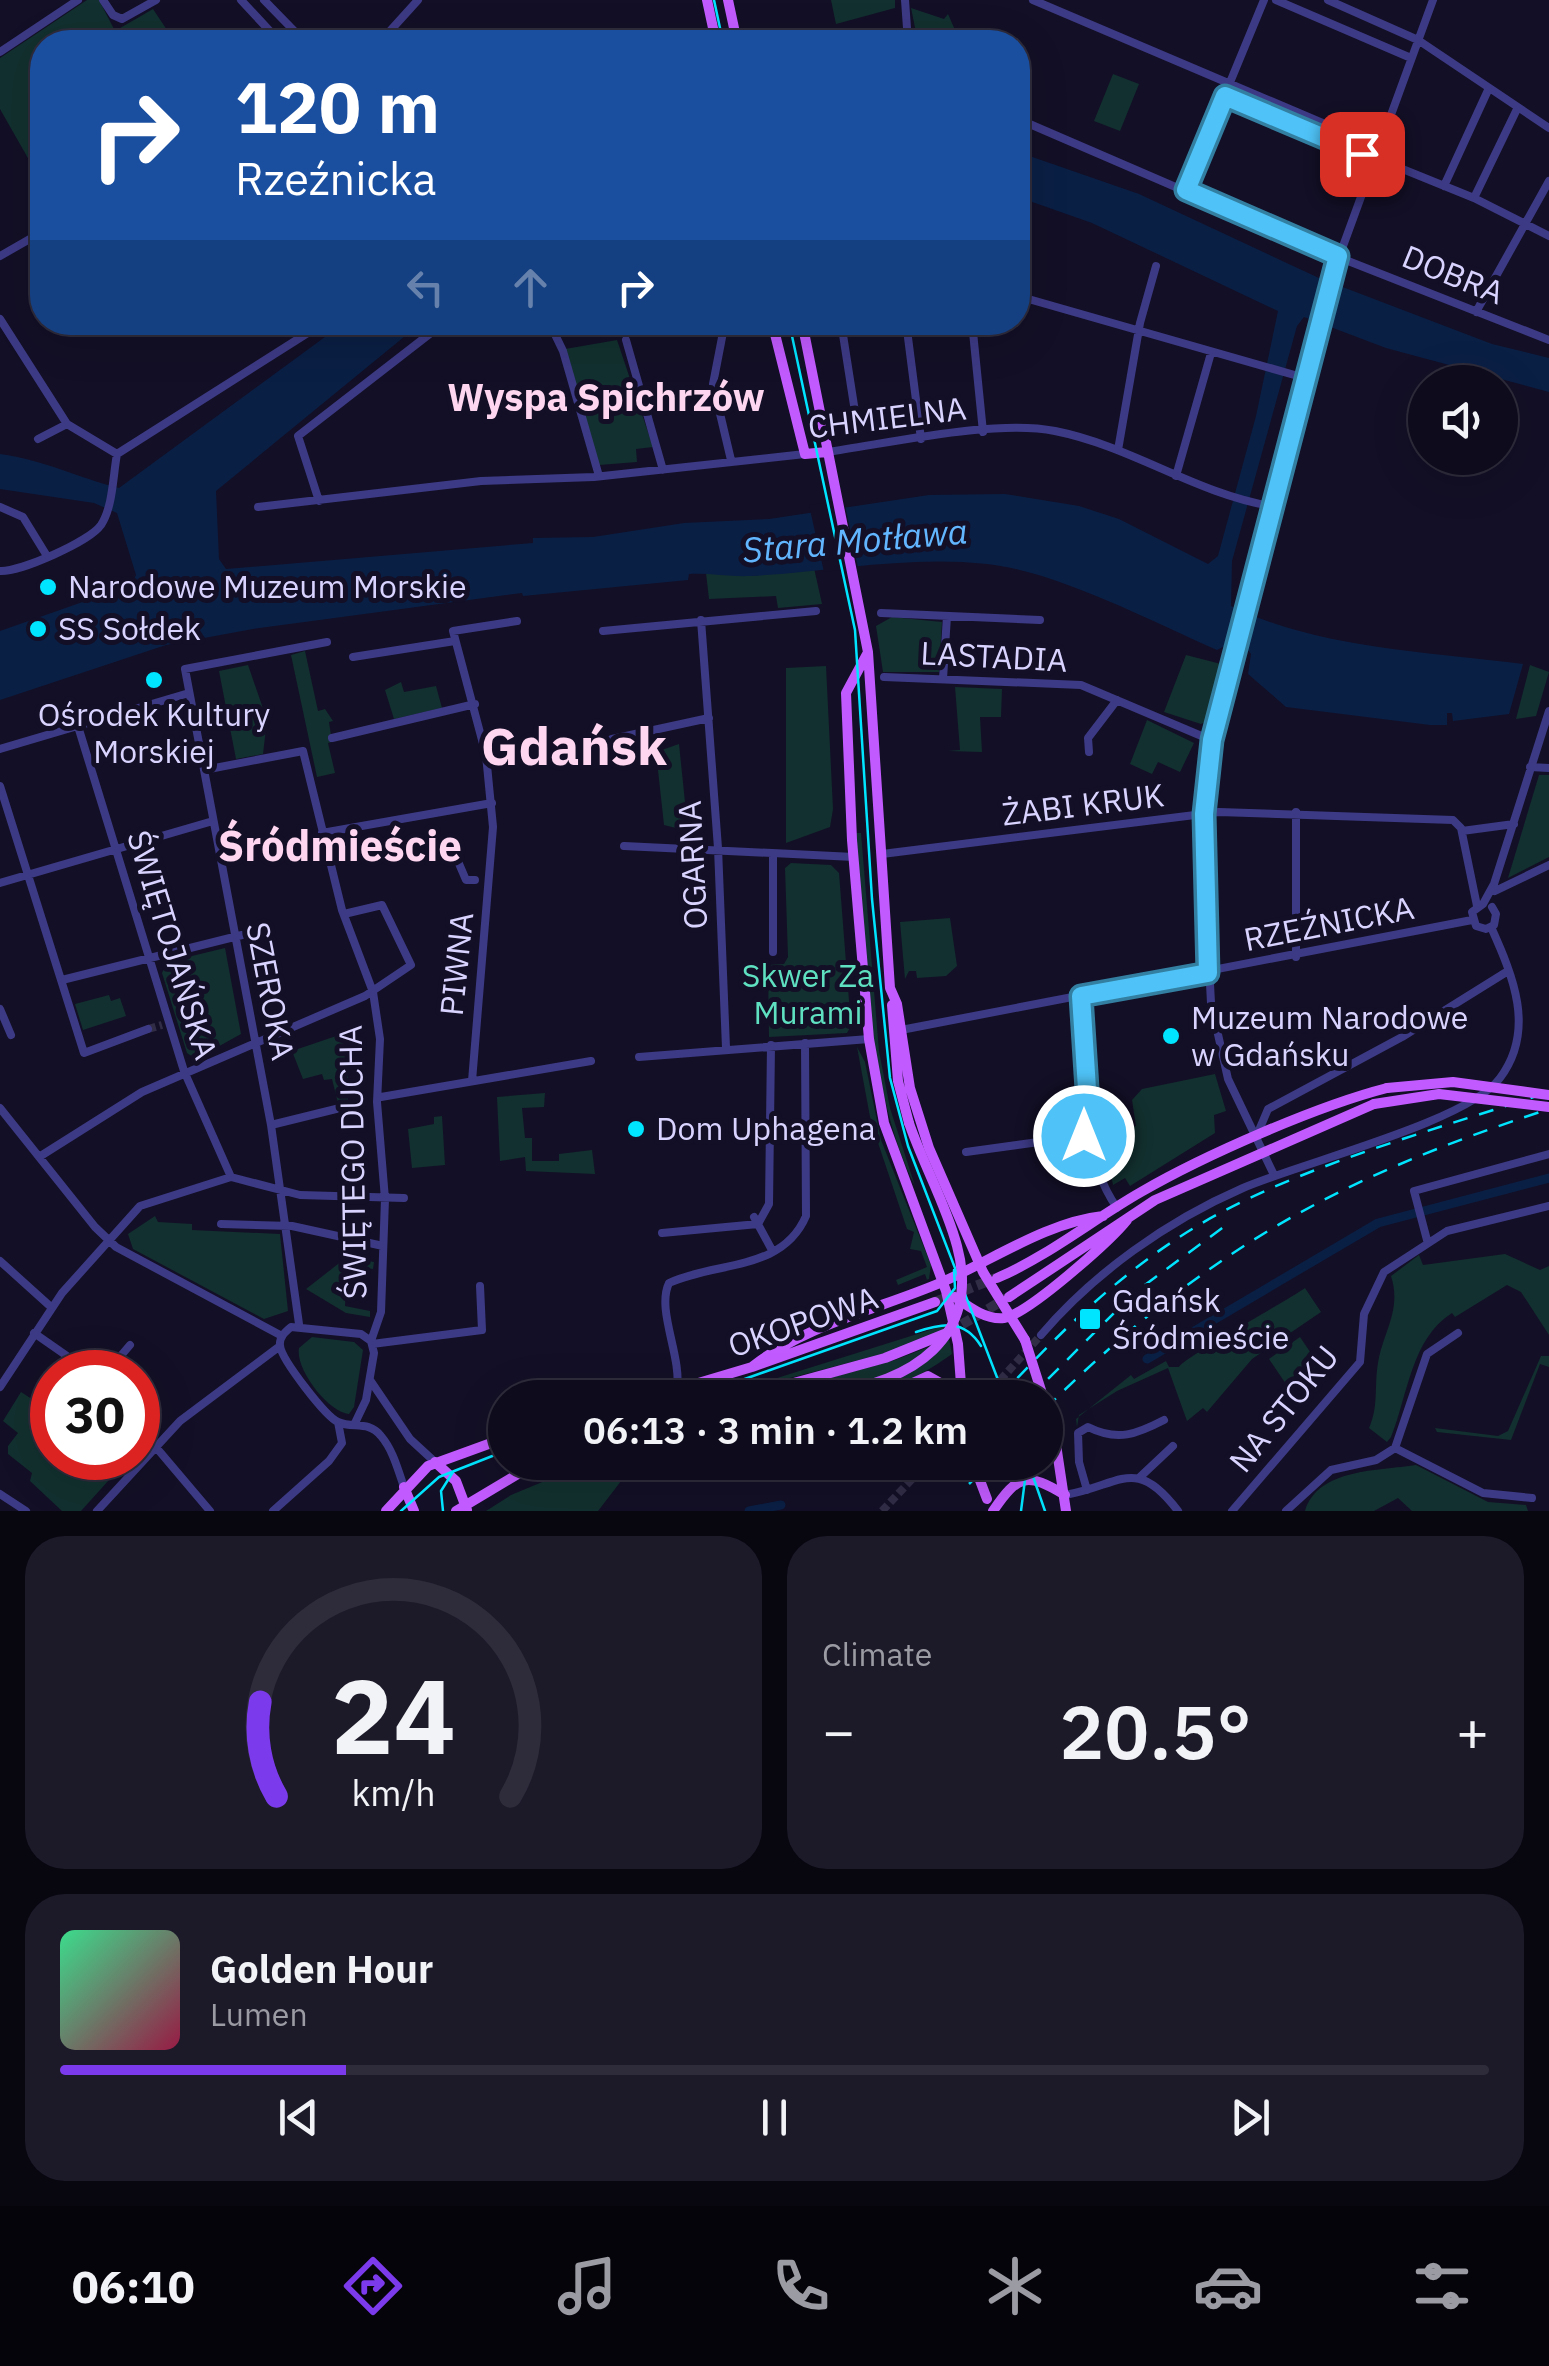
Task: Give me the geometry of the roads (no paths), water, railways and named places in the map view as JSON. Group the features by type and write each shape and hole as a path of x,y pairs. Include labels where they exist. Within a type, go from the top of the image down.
{"main road":[{"path":"707,0 713,30"},
{"path":"728,0 734,30"},
{"path":"775,335 805,454"},
{"path":"805,335 868,652 898,1081 909,1123 957,1246 962,1275 958,1306 937,1347 910,1370 888,1380"},
{"name":"CHMIELNA","path":"805,454 828,452"},
{"path":"868,652 846,693 868,1039 884,1123 944,1286 958,1344 961,1380"},
{"path":"890,988 919,1120 980,1264 1026,1340 1054,1431 1066,1511"},
{"path":"960,1274 992,1279 1061,1246 1160,1182 1256,1139 1375,1098 1453,1082 1549,1095"},
{"path":"1009,1296 1131,1214 1375,1098 1439,1094 1549,1108"},
{"path":"944,1286 984,1315 1011,1316 1084,1262 1131,1214"},
{"path":"752,1367 770,1352 823,1328 944,1286 980,1264 1059,1229 1105,1216"},
{"name":"OKOPOWA","path":"715,1380 935,1302"},
{"name":"OKOPOWA","path":"804,1380 885,1358 948,1333"},
{"path":"386,1511 404,1487 435,1462 488,1444"},
{"path":"435,1462 456,1481 462,1509 509,1480"},
{"path":"980,1480 991,1507 1012,1485 1027,1479 1042,1481 1065,1496"},
{"path":"404,1487 414,1511"}],"street":[{"path":"33,30 78,0"},
{"path":"103,0 113,15 122,18 156,0"},
{"path":"240,0 269,30"},
{"path":"264,0 293,30"},
{"path":"391,30 418,0"},
{"path":"904,0 907,30"},
{"path":"1033,0 1378,147"},
{"path":"1186,190 1264,0"},
{"path":"1276,0 1412,58"},
{"path":"1328,0 1418,40 1549,128"},
{"path":"1351,10 1355,0"},
{"path":"1274,1175 1222,1061 1208,973 1204,814 1212,740 1338,256 1432,0"},
{"path":"0,52 30,32"},
{"path":"1444,186 1489,88"},
{"path":"1225,96 1474,198 1549,236"},
{"path":"1474,198 1518,107"},
{"name":"DOBRA","path":"1030,124 1338,256 1549,340"},
{"path":"1476,312 1549,181"},
{"path":"0,256 30,239"},
{"path":"1118,450 1138,332 1156,266"},
{"path":"1030,300 1305,378"},
{"path":"0,318 67,424 117,454"},
{"path":"0,571 17,570 98,529 106,510 117,454 305,335"},
{"path":"318,502 298,436 428,335"},
{"path":"555,335 563,351 599,476"},
{"path":"722,335 713,384 731,460"},
{"path":"843,335 858,431"},
{"path":"908,335 921,439"},
{"path":"973,335 983,432"},
{"path":"626,340 663,470"},
{"path":"1176,476 1211,353"},
{"path":"38,439 67,424"},
{"name":"CHMIELNA","path":"828,452 1041,428 1118,450 1227,496 1271,506"},
{"name":"CHMIELNA","path":"258,508 805,454"},
{"path":"0,507 22,517 47,556"},
{"path":"603,631 816,612"},
{"path":"881,613 1040,620"},
{"path":"943,679 947,616"},
{"name":"OGARNA","path":"701,620 718,853 726,1048"},
{"name":"PIWNA","path":"472,1081 478,971 493,851 492,802 475,704 453,631 517,621"},
{"path":"353,657 455,641"},
{"name":"SZEROKA","path":"299,1324 271,1124 185,669 327,642"},
{"name":"LASTADIA","path":"884,677 1081,685 1212,740"},
{"path":"0,749 189,692"},
{"path":"1089,752 1088,738 1117,700"},
{"path":"332,738 475,704"},
{"path":"1041,1335 1080,1294 1168,1228 1223,1196 1427,1120 1494,1086 1512,1058 1519,1033 1518,998 1489,928 1472,920 1494,888 1549,712"},
{"path":"612,739 709,718"},
{"name":"ŚWIĘTOJAŃSKA","path":"77,723 149,956 165,1023 231,1177"},
{"name":"ŚWIĘTEGO DUCHA","path":"204,770 303,751 344,914 373,992 385,1199 381,1312 372,1342 370,1380 355,1423"},
{"path":"486,754 521,752"},
{"path":"1530,767 1549,768"},
{"path":"0,786 84,1053 148,1029"},
{"path":"322,833 492,802"},
{"path":"1296,812 1296,957"},
{"name":"ŻABI KRUK","path":"882,854 1204,814 1296,812 1452,820 1462,832"},
{"path":"0,883 213,821"},
{"path":"1489,928 1497,918 1484,906 1462,832 1514,824"},
{"path":"431,843 454,852 466,880 490,881"},
{"path":"624,846 854,857"},
{"path":"773,854 773,952"},
{"path":"1494,888 1549,865"},
{"path":"39,1157 116,1106 184,1071 373,992 411,965 382,905 344,914"},
{"name":"RZEŹNICKA","path":"902,1030 1472,920"},
{"path":"62,980 238,935"},
{"path":"1256,1139 1268,1109 1409,1033 1508,971"},
{"path":"1081,996 1090,1135 1098,1179 1116,1208"},
{"path":"0,1009 11,1035"},
{"path":"639,1057 868,1039"},
{"path":"684,1380 666,1309 669,1283 773,1252 795,1236 806,1216 805,1043"},
{"path":"662,1233 756,1220 769,1204 771,1045"},
{"path":"381,1097 592,1061"},
{"path":"0,1108 108,1240 140,1263 282,1336"},
{"path":"271,1124 340,1108"},
{"path":"966,1152 1090,1135"},
{"path":"1427,1240 1414,1191 1549,1154"},
{"path":"1,1386 52,1307 140,1206 231,1177 300,1196 404,1198"},
{"name":"NA STOKU","path":"1232,1511 1360,1362 1364,1314 1376,1282 1427,1240 1475,1223 1549,1206"},
{"path":"756,1220 773,1252"},
{"path":"222,1224 287,1227 383,1246"},
{"path":"0,1261 52,1307"},
{"path":"273,1511 342,1443 338,1422 318,1404 280,1346 282,1336 299,1324 361,1334 372,1342 482,1330 480,1286"},
{"path":"1286,1511 1331,1470 1376,1460 1395,1448 1427,1354 1458,1333"},
{"path":"34,1334 58,1350"},
{"path":"126,1350 130,1345"},
{"path":"160,1443 249,1366 280,1346"},
{"path":"681,1370 684,1380"},
{"path":"370,1380 410,1439 435,1462"},
{"path":"1087,1490 1079,1462 1078,1433 1088,1427 1106,1436 1135,1435 1164,1420"},
{"path":"338,1422 355,1423 382,1436 404,1487"},
{"path":"1140,1476 1174,1446"},
{"path":"1395,1448 1483,1493 1532,1498"},
{"path":"160,1458 210,1511"},
{"path":"1065,1496 1124,1476 1140,1476 1161,1489 1178,1511"},
{"path":"101,1510 126,1480"},
{"path":"0,1494 26,1511"}],"water":[{"name":"Stara Motława","path":"1030,156 1139,194 1319,278 1492,344 1549,358 1549,392 1518,384 1518,365 1449,365 1386,348 1304,317 1297,326 1232,561 1231,606 1265,620 1337,640 1523,664 1509,714 1453,721 1452,713 1447,713 1447,725 1430,725 1286,707 1248,674 1251,654 1247,649 1227,645 1217,650 1043,576 957,562 750,576 689,574 688,580 523,596 522,593 253,629 166,645 0,700 0,631 131,585 136,575 117,513 94,503 0,489 0,454 32,460 119,488 328,335 406,335 216,491 219,559 226,569 533,543 533,538 593,537 684,523 769,519 929,495 1005,494 1079,506 1119,519 1208,564 1218,556 1256,416 1278,311 1092,223 1030,201"}],"waterway":[{"path":"1147,1359 1378,1223 1549,1178"},
{"path":"749,1511 781,1505"}],"tunnel":[{"path":"148,1029 162,1025"},
{"path":"935,1302 996,1278"},
{"path":"949,1332 1007,1298"},
{"path":"1000,1380 1041,1335"},
{"path":"882,1511 911,1480"}],"tram line":[{"path":"714,0 720,30"},
{"path":"792,335 855,630 872,899 890,1078 908,1146 998,1380"},
{"path":"742,1380 937,1311 955,1288 954,1270"},
{"path":"916,1332 960,1327 981,1346"},
{"path":"401,1511 439,1477 488,1458"},
{"path":"443,1511 441,1491 453,1472"},
{"path":"1021,1511 1025,1480"},
{"path":"1034,1480 1045,1511"}],"railway":[{"path":"1016,1380 1129,1273 1220,1213 1339,1161 1549,1092"},
{"path":"1063,1392 1162,1305 1277,1226 1403,1163 1549,1109"},
{"path":"1047,1380 1134,1293 1225,1226"},
{"path":"969,1484 973,1480"}],"place":[{"name":"Narodowe Muzeum Morskie","path":"48,587"},
{"name":"SS Sołdek","path":"38,629"},
{"name":"Ośrodek Kultury Morskiej","path":"154,680"},
{"name":"Muzeum Narodowe w Gdańsku","path":"1171,1036"},
{"name":"Dom Uphagena","path":"636,1129"},
{"name":"Gdańsk Śródmieście","path":"1090,1319"}],"district":[{"name":"Wyspa Spichrzów","path":"606,398"},
{"name":"Gdańsk","path":"574,747"},
{"name":"Śródmieście","path":"340,846"}],"park label":[{"name":"Skwer Za Murami","path":"808,994"}]}
